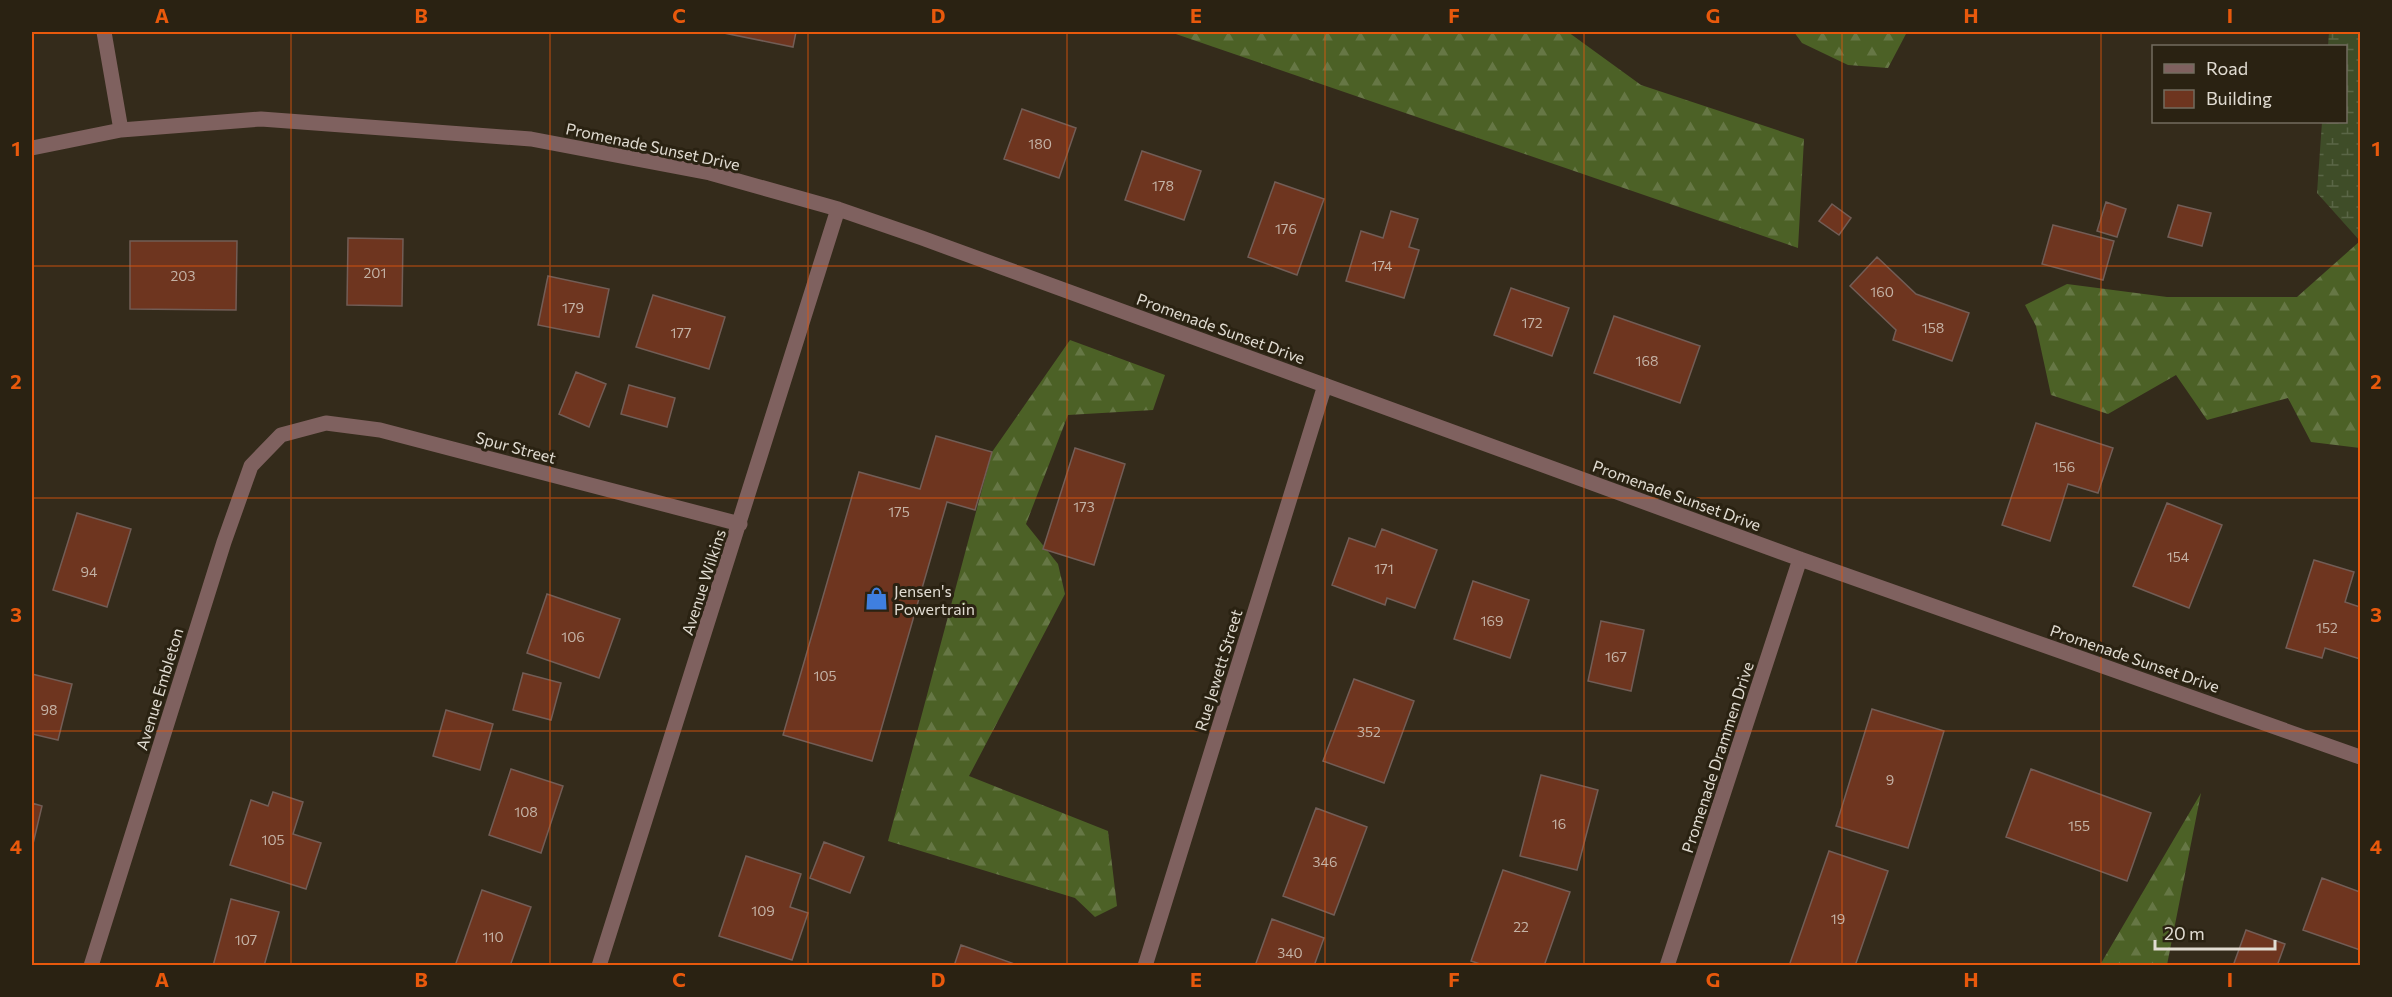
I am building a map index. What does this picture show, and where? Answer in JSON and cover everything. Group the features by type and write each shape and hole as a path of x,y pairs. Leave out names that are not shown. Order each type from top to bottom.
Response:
{"street":[{"path":"104,32 121,130"},
{"name":"Promenade Sunset Drive","path":"32,148 121,130 261,119 531,140 710,173 838,209 1800,559 2361,757"},
{"name":"Avenue Wilkins","path":"599,966 838,209"},
{"name":"Rue Jewett Street","path":"1145,966 1325,386"},
{"name":"Spur Street","path":"281,435 326,423 380,430 740,524"},
{"name":"Avenue Embleton","path":"91,966 239,499 251,466 281,435"},
{"name":"Promenade Drammen Drive","path":"1667,966 1800,559"}],"green space":[{"path":"1170,32 1568,32 1641,85 1804,139 1798,248"},
{"path":"1794,32 1907,32 1888,68 1848,65 1802,43"},
{"path":"2329,32 2360,32 2360,241 2317,193 2322,123 2347,123 2347,45 2328,45"},
{"path":"2360,241 2360,448 2311,442 2288,398 2207,420 2176,375 2108,414 2051,395 2036,326 2025,305 2067,284 2167,297 2297,297"},
{"path":"1070,340 1165,375 1153,410 1068,415 1026,524 1058,564 1065,594 969,776 1108,831 1117,906 1095,917 1075,898 888,841 992,452"},
{"path":"2201,793 2167,965 2100,965"}],"building":[{"path":"719,32 796,32 793,47"},
{"path":"1022,109 1076,128 1059,178 1004,159"},
{"path":"1142,151 1201,171 1184,220 1125,200"},
{"path":"1275,182 1324,199 1297,275 1248,257"},
{"path":"2106,202 2126,209 2117,237 2097,231"},
{"path":"1832,204 1851,218 1839,235 1819,221"},
{"path":"2178,205 2211,213 2202,246 2168,237"},
{"path":"1391,211 1418,219 1409,247 1419,250 1404,298 1346,281 1361,231 1383,238"},
{"path":"2053,225 2114,241 2103,280 2042,264"},
{"path":"348,238 403,239 402,306 347,305"},
{"path":"130,241 237,241 236,310 130,309"},
{"path":"1877,257 1916,294 1969,313 1952,361 1893,340 1896,330 1850,286"},
{"path":"548,276 609,289 599,337 538,325"},
{"path":"1511,288 1569,308 1552,356 1494,335"},
{"path":"653,295 725,317 709,369 636,347"},
{"path":"1614,316 1700,346 1680,403 1594,373"},
{"path":"576,372 606,384 589,427 559,414"},
{"path":"629,385 675,398 667,427 621,414"},
{"path":"2036,423 2113,448 2098,493 2068,484 2050,541 2002,525"},
{"path":"936,436 992,452 975,510 947,502 872,761 783,735 859,472 920,489"},
{"path":"1075,448 1125,464 1094,565 1043,549"},
{"path":"2167,503 2222,525 2189,608 2133,586"},
{"path":"77,513 131,529 107,607 53,590"},
{"path":"1382,529 1437,550 1415,608 1387,598 1385,605 1332,585 1349,538 1375,547"},
{"path":"2314,560 2354,572 2345,602 2360,607 2360,659 2325,648 2322,658 2286,648"},
{"path":"1473,581 1529,600 1510,658 1454,639"},
{"path":"547,594 620,619 599,678 527,653"},
{"path":"1601,621 1644,630 1631,691 1588,681"},
{"path":"523,673 561,683 551,720 513,710"},
{"path":"32,674 72,684 58,740 32,734"},
{"path":"1354,679 1414,701 1384,783 1323,761"},
{"path":"1872,709 1944,731 1908,848 1836,826"},
{"path":"446,710 493,724 480,770 433,756"},
{"path":"511,769 563,786 541,853 489,835"},
{"path":"2031,769 2151,813 2127,881 2006,837"},
{"path":"1541,775 1598,790 1577,870 1520,856"},
{"path":"273,792 303,802 293,834 321,843 306,889 230,865 251,800 268,806"},
{"path":"32,803 42,806 32,848"},
{"path":"1316,808 1367,827 1334,915 1283,896"},
{"path":"824,842 864,857 850,893 810,878"},
{"path":"1829,851 1888,871 1855,966 1789,966"},
{"path":"746,856 801,874 790,907 808,913 792,960 719,936"},
{"path":"1503,870 1570,892 1544,966 1486,966 1471,961"},
{"path":"2322,878 2360,892 2360,950 2303,930"},
{"path":"482,890 531,907 510,966 455,966"},
{"path":"231,899 279,912 264,966 213,966"},
{"path":"1272,919 1324,938 1314,966 1255,966"},
{"path":"2246,930 2285,944 2277,966 2233,966"},
{"path":"961,945 1020,966 954,966"}],"place":[{"name":"Jensen's Powertrain","path":"876,599"}]}
